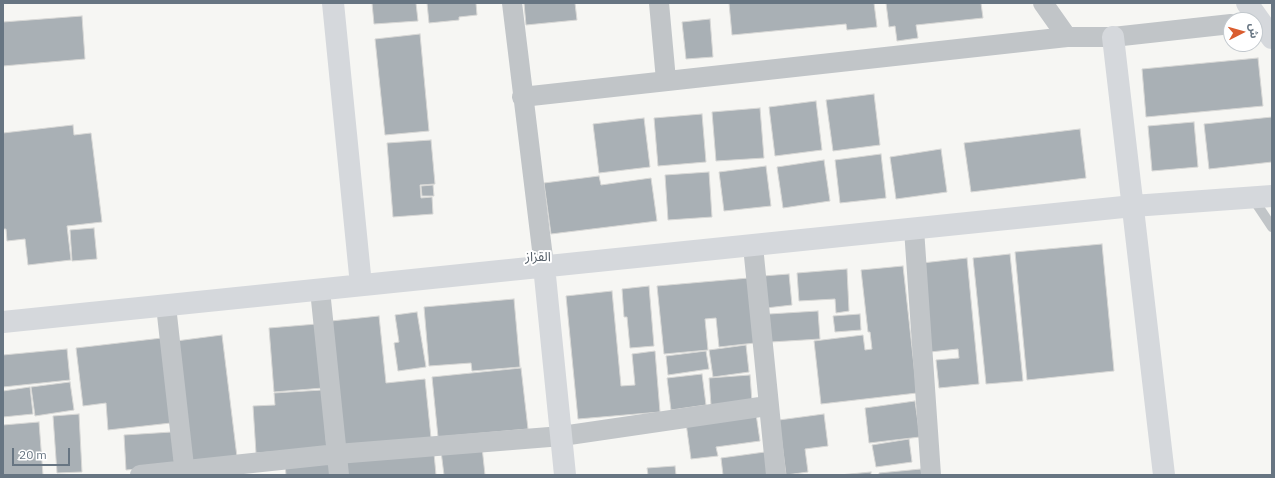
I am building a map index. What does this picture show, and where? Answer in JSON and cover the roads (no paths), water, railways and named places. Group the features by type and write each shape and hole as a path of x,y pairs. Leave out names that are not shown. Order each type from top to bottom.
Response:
{"street":[{"path":"333,3 361,285"},
{"path":"512,3 522,96 544,266 565,475"},
{"path":"659,3 666,80"},
{"path":"1043,3 1067,37"},
{"path":"1246,11 1272,38"},
{"path":"522,96 1067,37 1113,37 1223,25"},
{"path":"1113,37 1164,475"},
{"path":"3,322 1133,206 1262,197"},
{"path":"914,229 931,475"},
{"path":"753,246 776,475"},
{"path":"320,290 339,475"},
{"path":"166,306 185,472"},
{"path":"140,475 185,472 337,454 562,436 768,406"}],"lane":[{"path":"1262,197 1272,227"}],"district":[{"name":"القزاز","path":"538,257"}]}
